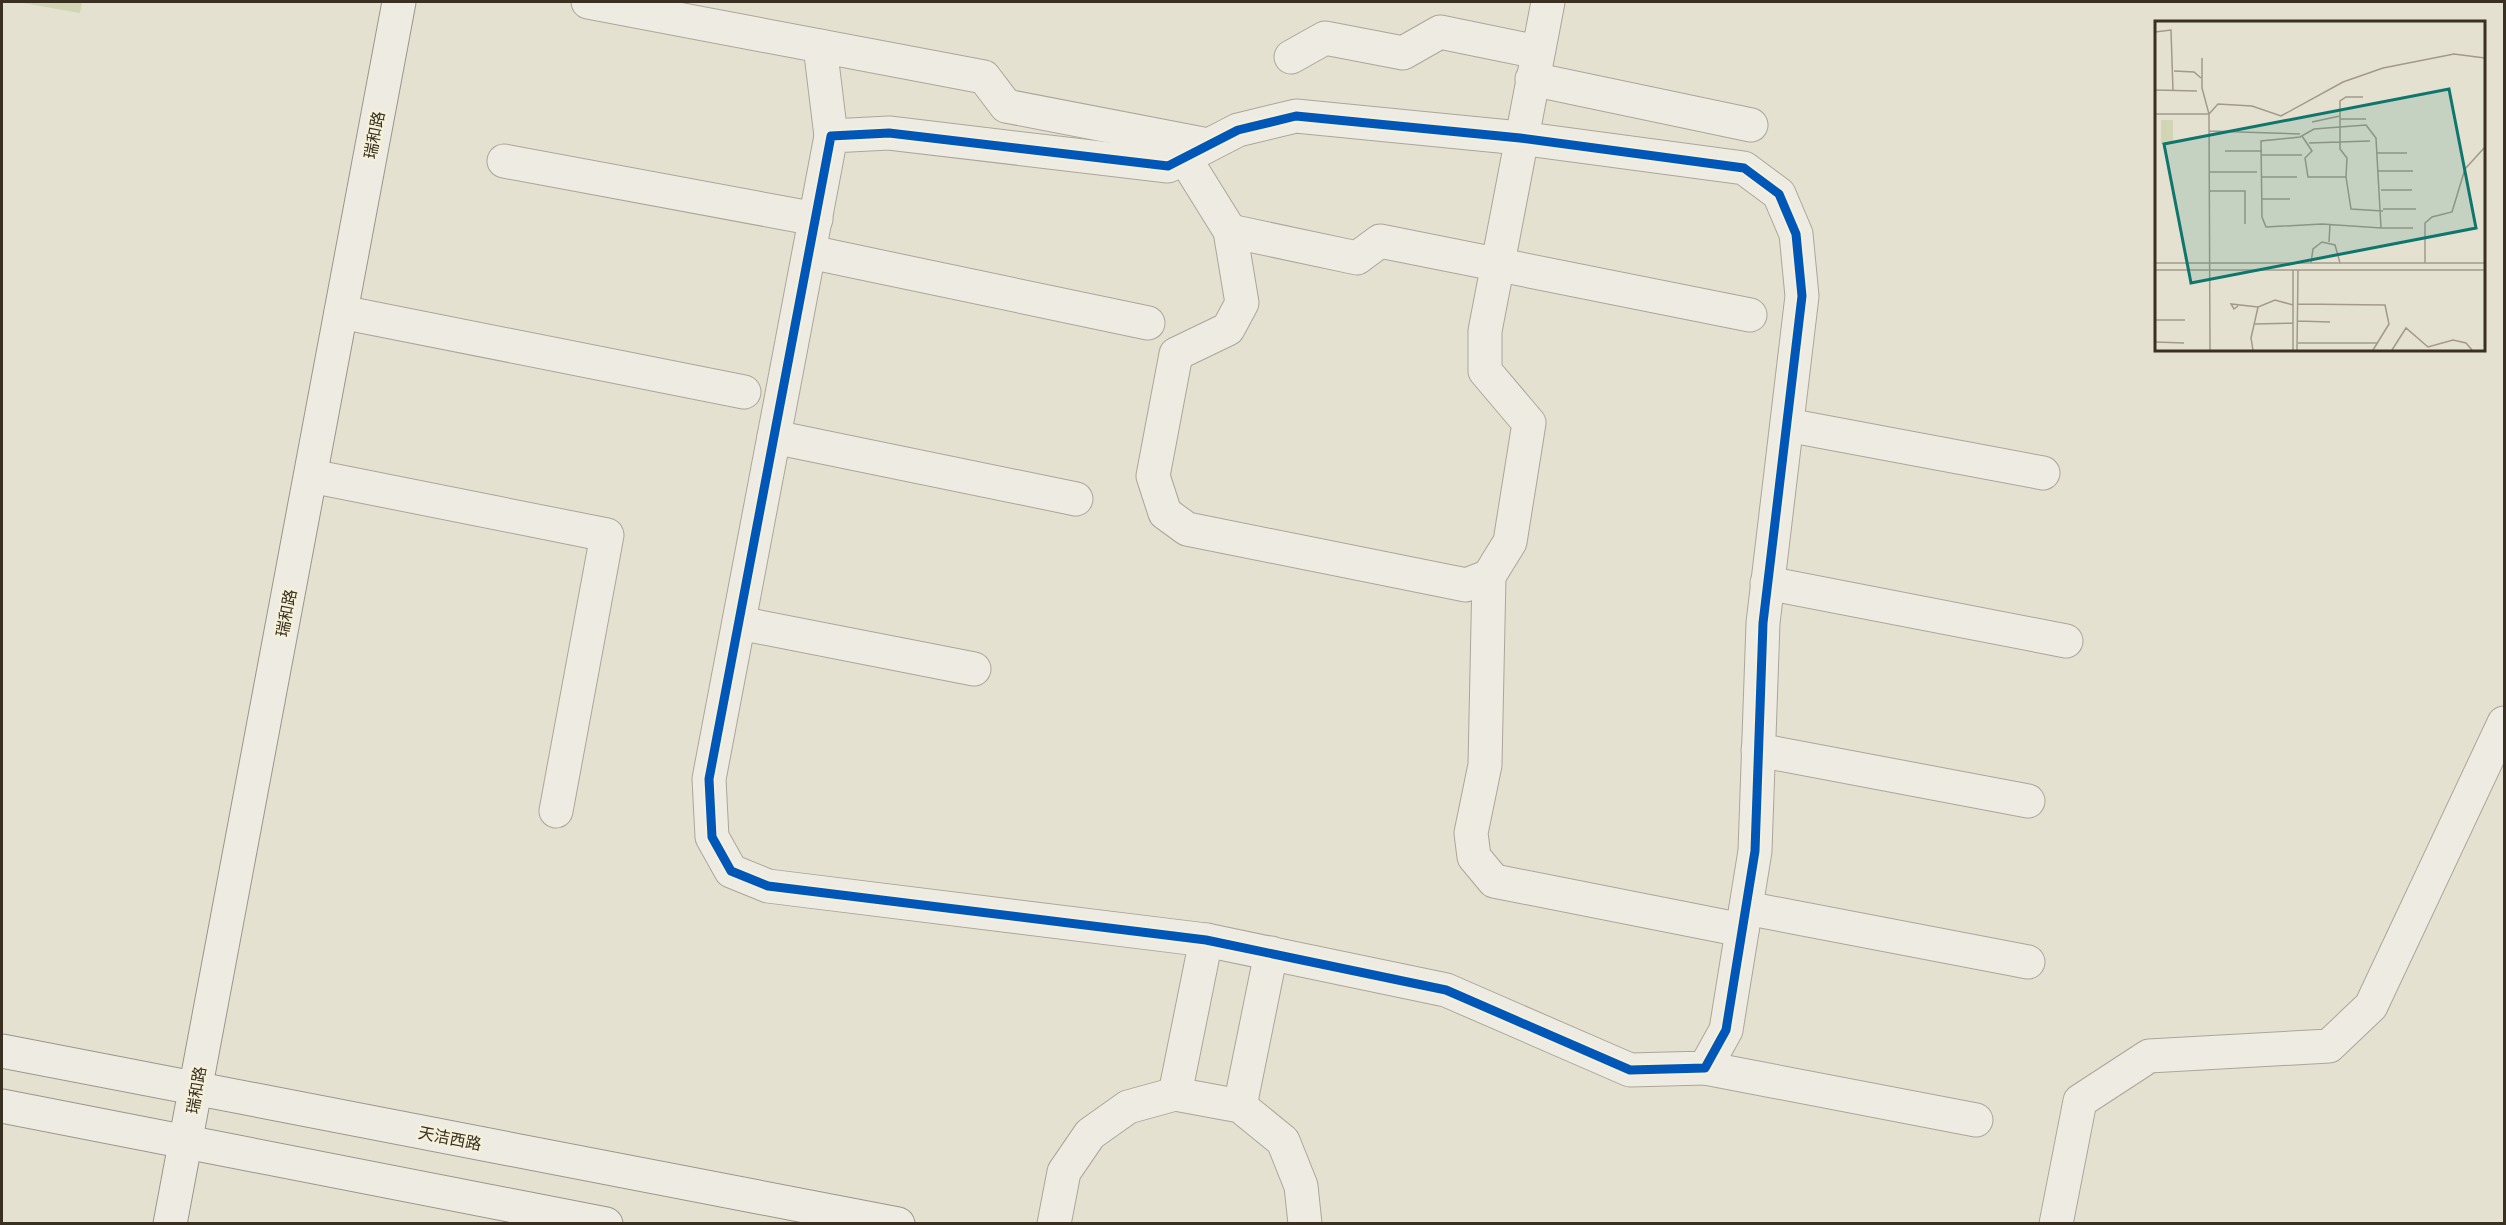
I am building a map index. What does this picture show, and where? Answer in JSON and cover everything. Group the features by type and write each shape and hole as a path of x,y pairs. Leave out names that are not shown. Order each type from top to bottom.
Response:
{"street":[{"name":"瑞和路","path":"170,1224 399,2"},
{"path":"588,2 984,77 1006,106 1196,151"},
{"path":"1548,2 1520,138 1485,331 1485,371 1529,423 1510,542 1489,576 1485,765 1471,833 1474,857 1494,881 2028,962"},
{"path":"1291,57 1325,38 1403,52 1440,32 1535,66 1751,125"},
{"path":"820,46 831,136 709,779 712,837 731,871 768,886 1206,940 1446,990 1629,1070 1705,1068 1976,1120"},
{"path":"831,136 889,133 1168,166 1238,130 1296,116 1520,138 1744,168 1779,194 1796,234 1802,296 1763,622 1755,850 1726,1030 1705,1068"},
{"path":"1196,151 1230,231 1242,303 1228,329 1176,354 1153,476 1165,513 1187,529 1466,585 1489,576"},
{"path":"504,161 816,219"},
{"path":"1230,231 1357,258 1380,241 1750,315"},
{"path":"810,252 1148,323"},
{"path":"341,312 744,392"},
{"path":"1787,425 2043,473"},
{"path":"774,437 1076,499"},
{"path":"311,476 607,535 556,811"},
{"path":"1767,583 2066,641"},
{"path":"739,623 974,669"},
{"path":"2056,1224 2080,1101 2148,1056 2329,1046 2371,1006 2505,723"},
{"path":"1758,750 2028,801"},
{"path":"1175,1094 1206,940"},
{"path":"1240,1106 1271,953"},
{"name":"天洁西路","path":"2,1051 898,1224"},
{"path":"1054,1224 1064,1172 1090,1134 1128,1107 1175,1094 1240,1106 1283,1141 1301,1186 1305,1224"},
{"path":"2,1106 606,1224"}],"green space":[{"path":"17,2 82,2 80,13"}],"cycle path":[{"path":"1296,116 1520,138 1744,168 1779,194 1796,234 1802,296 1763,623 1755,851 1726,1030 1705,1068 1630,1070 1446,990 1206,940 768,886 731,871 712,837 709,779 831,136 889,133 1168,166 1238,130 1296,116"}]}
